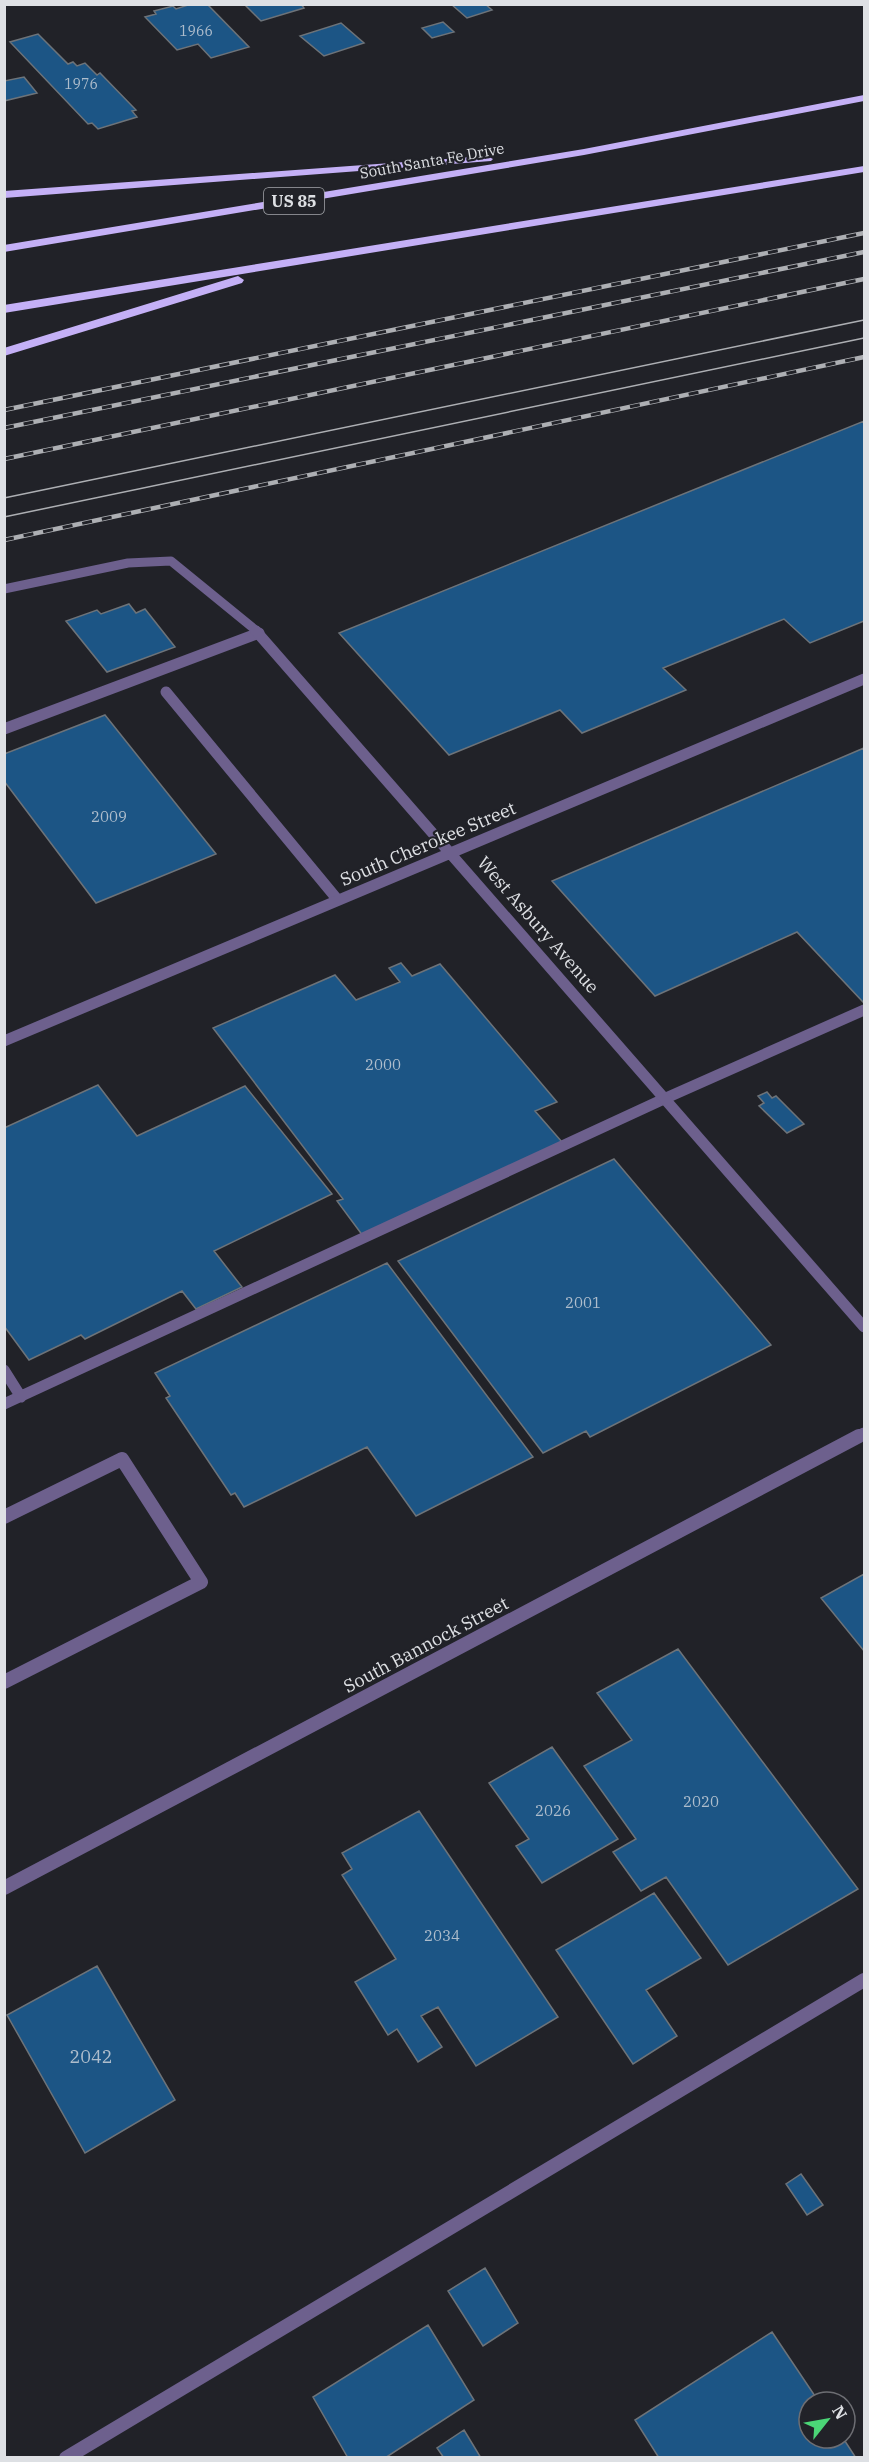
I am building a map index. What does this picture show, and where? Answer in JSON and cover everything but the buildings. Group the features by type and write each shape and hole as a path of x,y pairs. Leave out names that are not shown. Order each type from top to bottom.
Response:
{"highway":[{"name":"South Santa Fe Drive","path":"4,249 584,152 864,98"},
{"path":"4,195 584,152"},
{"path":"4,309 296,263 864,168"},
{"path":"4,352 296,263"}],"street":[{"name":"West Asbury Avenue","path":"4,589 128,563 171,561 259,633 864,1327"},
{"path":"4,729 259,633"},
{"name":"South Cherokee Street","path":"4,1041 864,679"},
{"path":"166,692 338,900"},
{"path":"4,1404 666,1098 864,1010"},
{"path":"4,1370 21,1397"},
{"name":"South Bannock Street","path":"4,1888 864,1433"},
{"path":"4,1517 122,1459 201,1582 4,1682"},
{"path":"66,2457 864,1980"}],"tram line":[{"path":"4,498 864,320"},
{"path":"4,517 864,338"}],"railway":[{"path":"4,410 864,233"},
{"path":"4,428 864,252"},
{"path":"4,459 864,279"},
{"path":"4,540 864,357"}]}
